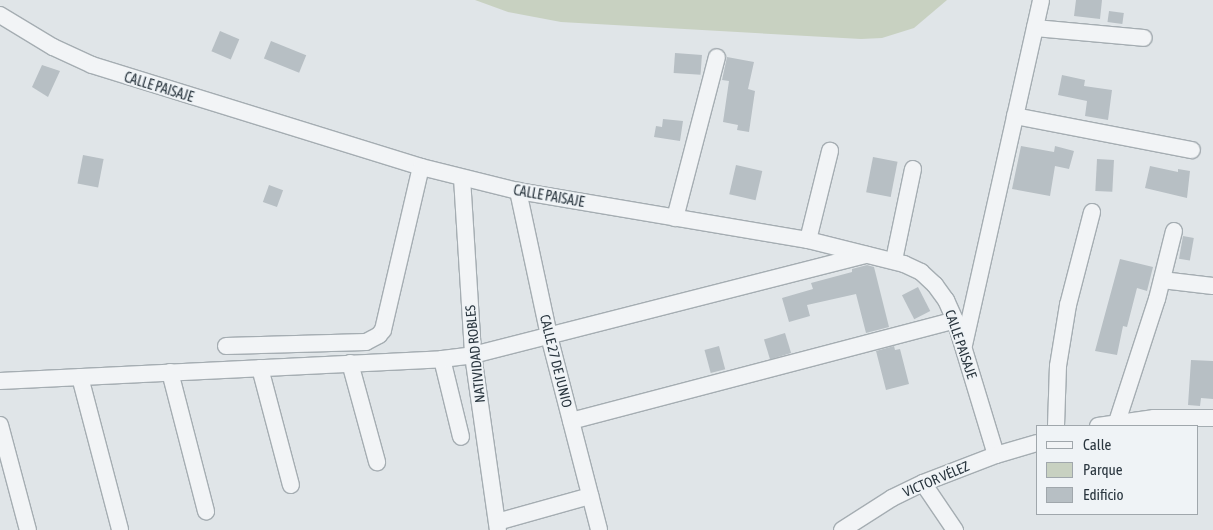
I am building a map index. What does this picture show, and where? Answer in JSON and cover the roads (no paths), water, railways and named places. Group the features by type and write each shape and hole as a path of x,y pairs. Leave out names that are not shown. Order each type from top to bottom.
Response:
{"street":[{"path":"963,347 1041,0"},
{"name":"CALLE PAISAJE","path":"0,15 52,47 100,68 421,167 518,191 808,240 894,260 921,272 935,285 955,320 996,455"},
{"path":"1035,28 1144,38"},
{"path":"675,218 717,57"},
{"path":"1015,116 1192,150"},
{"path":"808,240 830,151"},
{"path":"226,346 366,342 379,335 383,330 421,167"},
{"path":"894,260 913,169"},
{"name":"NATIVIDAD ROBLES","path":"462,178 473,355 498,526"},
{"name":"CALLE 27 DE JUNIO","path":"518,191 549,336 599,530"},
{"path":"1056,425 1058,366 1068,305 1092,212"},
{"path":"1117,422 1162,280 1174,231"},
{"path":"0,381 442,359 473,355 871,254"},
{"path":"1162,280 1213,286"},
{"path":"571,421 955,320"},
{"path":"442,359 461,437"},
{"path":"350,363 377,462"},
{"path":"260,368 291,485"},
{"path":"170,372 206,510"},
{"path":"80,376 120,530"},
{"path":"1103,425 1154,418 1213,418"},
{"path":"0,425 28,530"},
{"name":"VICTOR VÉLEZ","path":"842,530 892,498 923,483 996,455 1036,442"},
{"path":"923,483 955,530"},
{"path":"498,526 590,496"}]}
